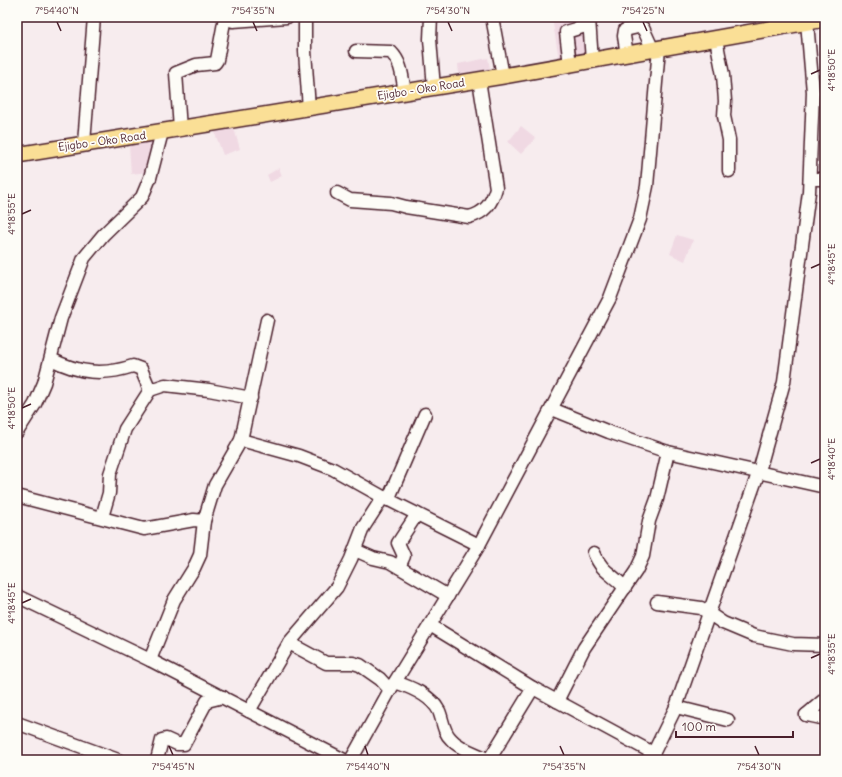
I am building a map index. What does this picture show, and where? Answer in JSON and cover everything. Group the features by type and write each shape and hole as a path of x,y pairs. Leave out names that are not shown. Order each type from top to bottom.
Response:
{"main road":[{"name":"Ejigbo - Oko Road","path":"17,155 84,143 309,109 434,88 716,39 801,21 825,19"}],"street":[{"path":"84,143 94,17"},
{"path":"180,129 176,73 196,65 215,63 217,60 225,18 233,21 287,17"},
{"path":"305,17 304,51 309,109"},
{"path":"431,17 430,39 434,88"},
{"path":"492,17 503,76"},
{"path":"570,65 566,32 589,21 592,61"},
{"path":"430,625 533,688 651,757 676,707 759,471 784,382 803,248 810,179 813,92 801,21"},
{"path":"350,760 393,686 479,545 610,298 640,220 647,186 656,49 644,28 638,27 625,30 624,36 627,55"},
{"path":"716,39 723,75 725,101 724,116 729,140 729,171"},
{"path":"356,51 391,52 399,62 405,92"},
{"path":"337,193 350,200 391,202 406,207 469,217 479,214 487,207 496,188 479,80"},
{"path":"17,432 35,404 51,360 61,318 76,275 84,258 91,247 133,207 147,189 162,132"},
{"path":"810,179 825,179"},
{"path":"150,660 174,600 194,568 200,555 204,521 215,485 241,440 267,320"},
{"path":"51,360 77,370 95,372 116,372 133,366 141,369 150,390"},
{"path":"102,517 109,493 110,474 125,429 150,390 165,385 209,390 251,398"},
{"path":"552,409 609,432 668,452 759,471 825,487"},
{"path":"248,711 289,643 331,596 355,550 363,528 385,498 425,414"},
{"path":"241,440 315,461 351,478 385,498 479,545"},
{"path":"557,701 584,648 625,588 643,556 649,521 657,499 668,452"},
{"path":"17,496 144,529 194,520 204,521"},
{"path":"399,567 404,556 398,543 417,514"},
{"path":"355,550 399,567 448,596"},
{"path":"594,554 603,570 616,579 625,588"},
{"path":"17,596 150,660 344,760"},
{"path":"657,602 701,608 723,624 754,636 780,642 825,645"},
{"path":"289,643 326,663 346,662 360,665 393,686 414,688 431,701 438,709 447,735 454,743 489,760 533,688"},
{"path":"157,760 162,740 166,739 176,744 184,744 207,701 223,697"},
{"path":"825,699 806,715 825,719"},
{"path":"676,707 728,720"},
{"path":"17,723 100,757 118,760"}],"shaded area":[{"path":"583,17 585,53 559,58 552,18"},
{"path":"488,58 490,69 459,74 458,64"},
{"path":"233,125 240,149 223,155 213,128"},
{"path":"521,126 536,138 521,154 508,142"},
{"path":"153,140 148,172 131,174 129,145"},
{"path":"279,168 282,176 270,182 267,175"},
{"path":"677,235 693,240 685,261 670,254"}]}
